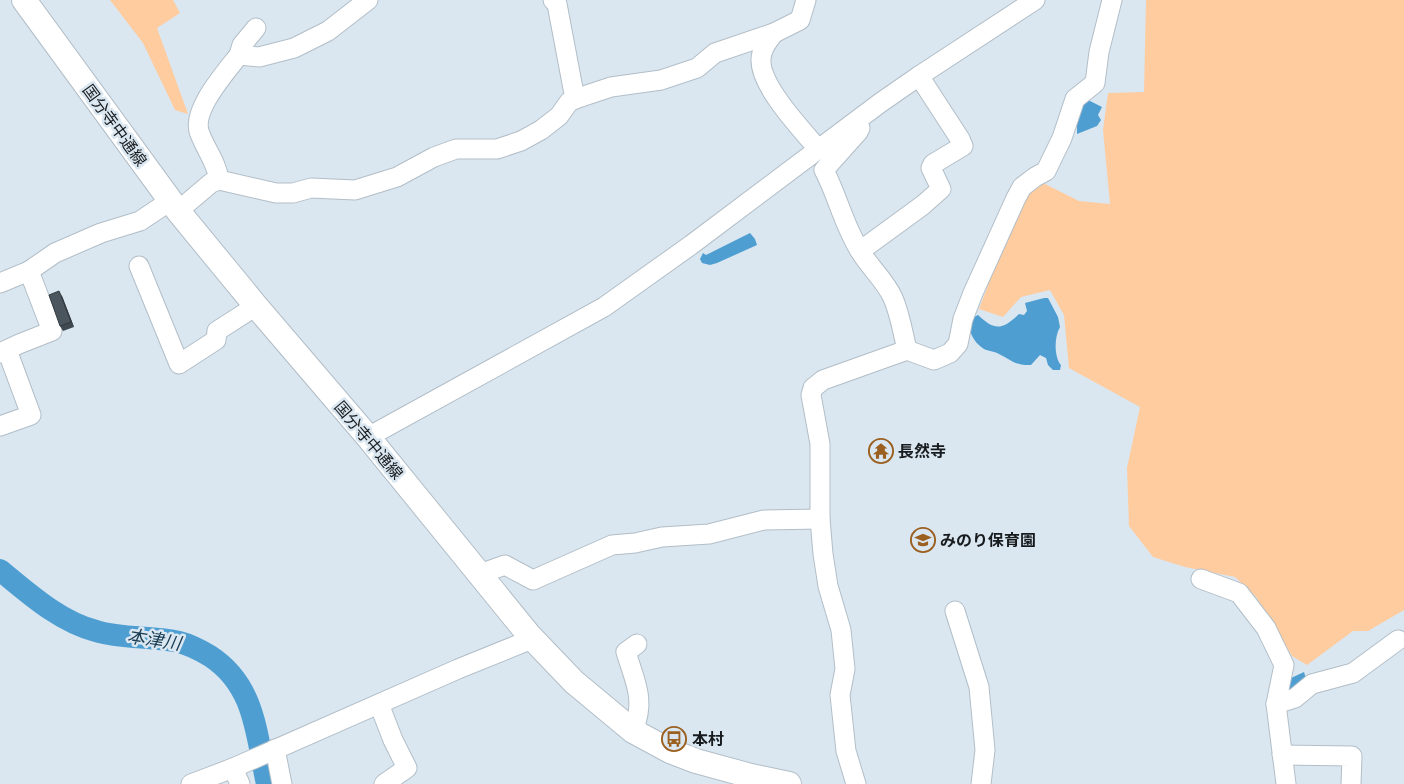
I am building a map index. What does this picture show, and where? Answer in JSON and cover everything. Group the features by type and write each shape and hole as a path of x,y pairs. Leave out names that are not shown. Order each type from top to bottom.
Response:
{"main road":[{"name":"国分寺中通線","path":"24,0 174,206 256,306 368,436 532,639 574,682 633,731 696,761 789,784"}],"street":[{"path":"239,55 259,57 294,48 328,31 368,0"},
{"path":"553,0 557,4 575,99"},
{"path":"368,436 604,307 919,76 1035,0"},
{"path":"856,784 846,751 840,695 846,669 841,630 828,586 823,554 820,519 820,444 811,394 813,388 823,380 907,350 934,360 950,353 958,344 963,319 973,293 1016,198 1022,187 1046,171 1062,138 1075,99 1094,83 1099,52 1112,0"},
{"path":"0,283 29,271 55,253 101,233 140,221 174,206 188,204 197,193 219,180 276,193 293,193 311,188 355,190 397,177 434,157 456,149 497,149 521,141 559,116 569,102 575,99 611,87 661,80 697,68 715,53 774,32 800,20 809,2"},
{"path":"219,180 218,169 200,136 197,126 200,114 215,87 239,55 242,45 256,28"},
{"path":"774,32 763,48 761,60 767,80 776,97 819,150"},
{"path":"860,251 924,205 941,189 931,168 933,164 962,146 960,139 919,76"},
{"path":"864,116 858,132 824,170 860,251 885,284 893,299 907,350"},
{"path":"139,266 179,364 216,340 217,331 256,306"},
{"path":"0,426 31,415 3,352 52,332 29,271"},
{"path":"480,574 505,565 533,580 612,546 662,537 709,534 764,520 820,519"},
{"path":"1201,578 1239,592 1266,628 1284,665 1276,704 1286,784"},
{"path":"955,612 980,687 985,750 981,784"},
{"path":"191,784 240,771 272,750 532,639"},
{"path":"1276,704 1295,698 1312,684 1353,673 1398,640"},
{"path":"633,731 639,717 640,698 626,652 637,644"},
{"path":"379,704 393,740 407,768 384,784"},
{"path":"272,750 282,784"},
{"path":"1282,755 1352,756 1351,784"}],"shaded area":[{"path":"110,0 173,0 180,13 157,28 188,114 175,110 143,43"},
{"path":"1146,0 1404,0 1404,610 1368,631 1353,631 1307,665 1292,656 1256,597 1235,577 1185,567 1153,557 1129,526 1127,468 1140,407 1069,368 1064,315 1050,290 1021,297 1003,317 979,309 1020,201 1041,182 1079,201 1110,204 1103,130 1108,93 1144,92"}],"water":[{"path":"1086,99 1102,107 1098,115 1101,120 1097,126 1077,134 1077,122 1082,100"},
{"path":"750,233 757,245 717,263 710,265 702,263 700,259 703,253 706,255"},
{"path":"1048,298 1058,317 1060,327 1056,347 1057,357 1061,365 1060,370 1053,370 1048,365 1046,358 1040,355 1031,365 1017,364 997,353 984,349 976,342 970,332 971,322 978,315 989,324 1003,326 1019,314 1024,315 1027,311 1025,303"},
{"path":"1304,672 1307,682 1284,694 1289,679"}],"building":[{"path":"59,291 71,322 60,326 49,295"}],"waterway":[{"name":"本津川","path":"0,570 45,606 83,627 106,634 183,643 210,656 225,668 237,682 252,713 267,784"}],"place":[{"name":"長然寺","path":"881,451"},
{"name":"みのり保育園","path":"923,540"},
{"name":"本村","path":"674,739"}]}
